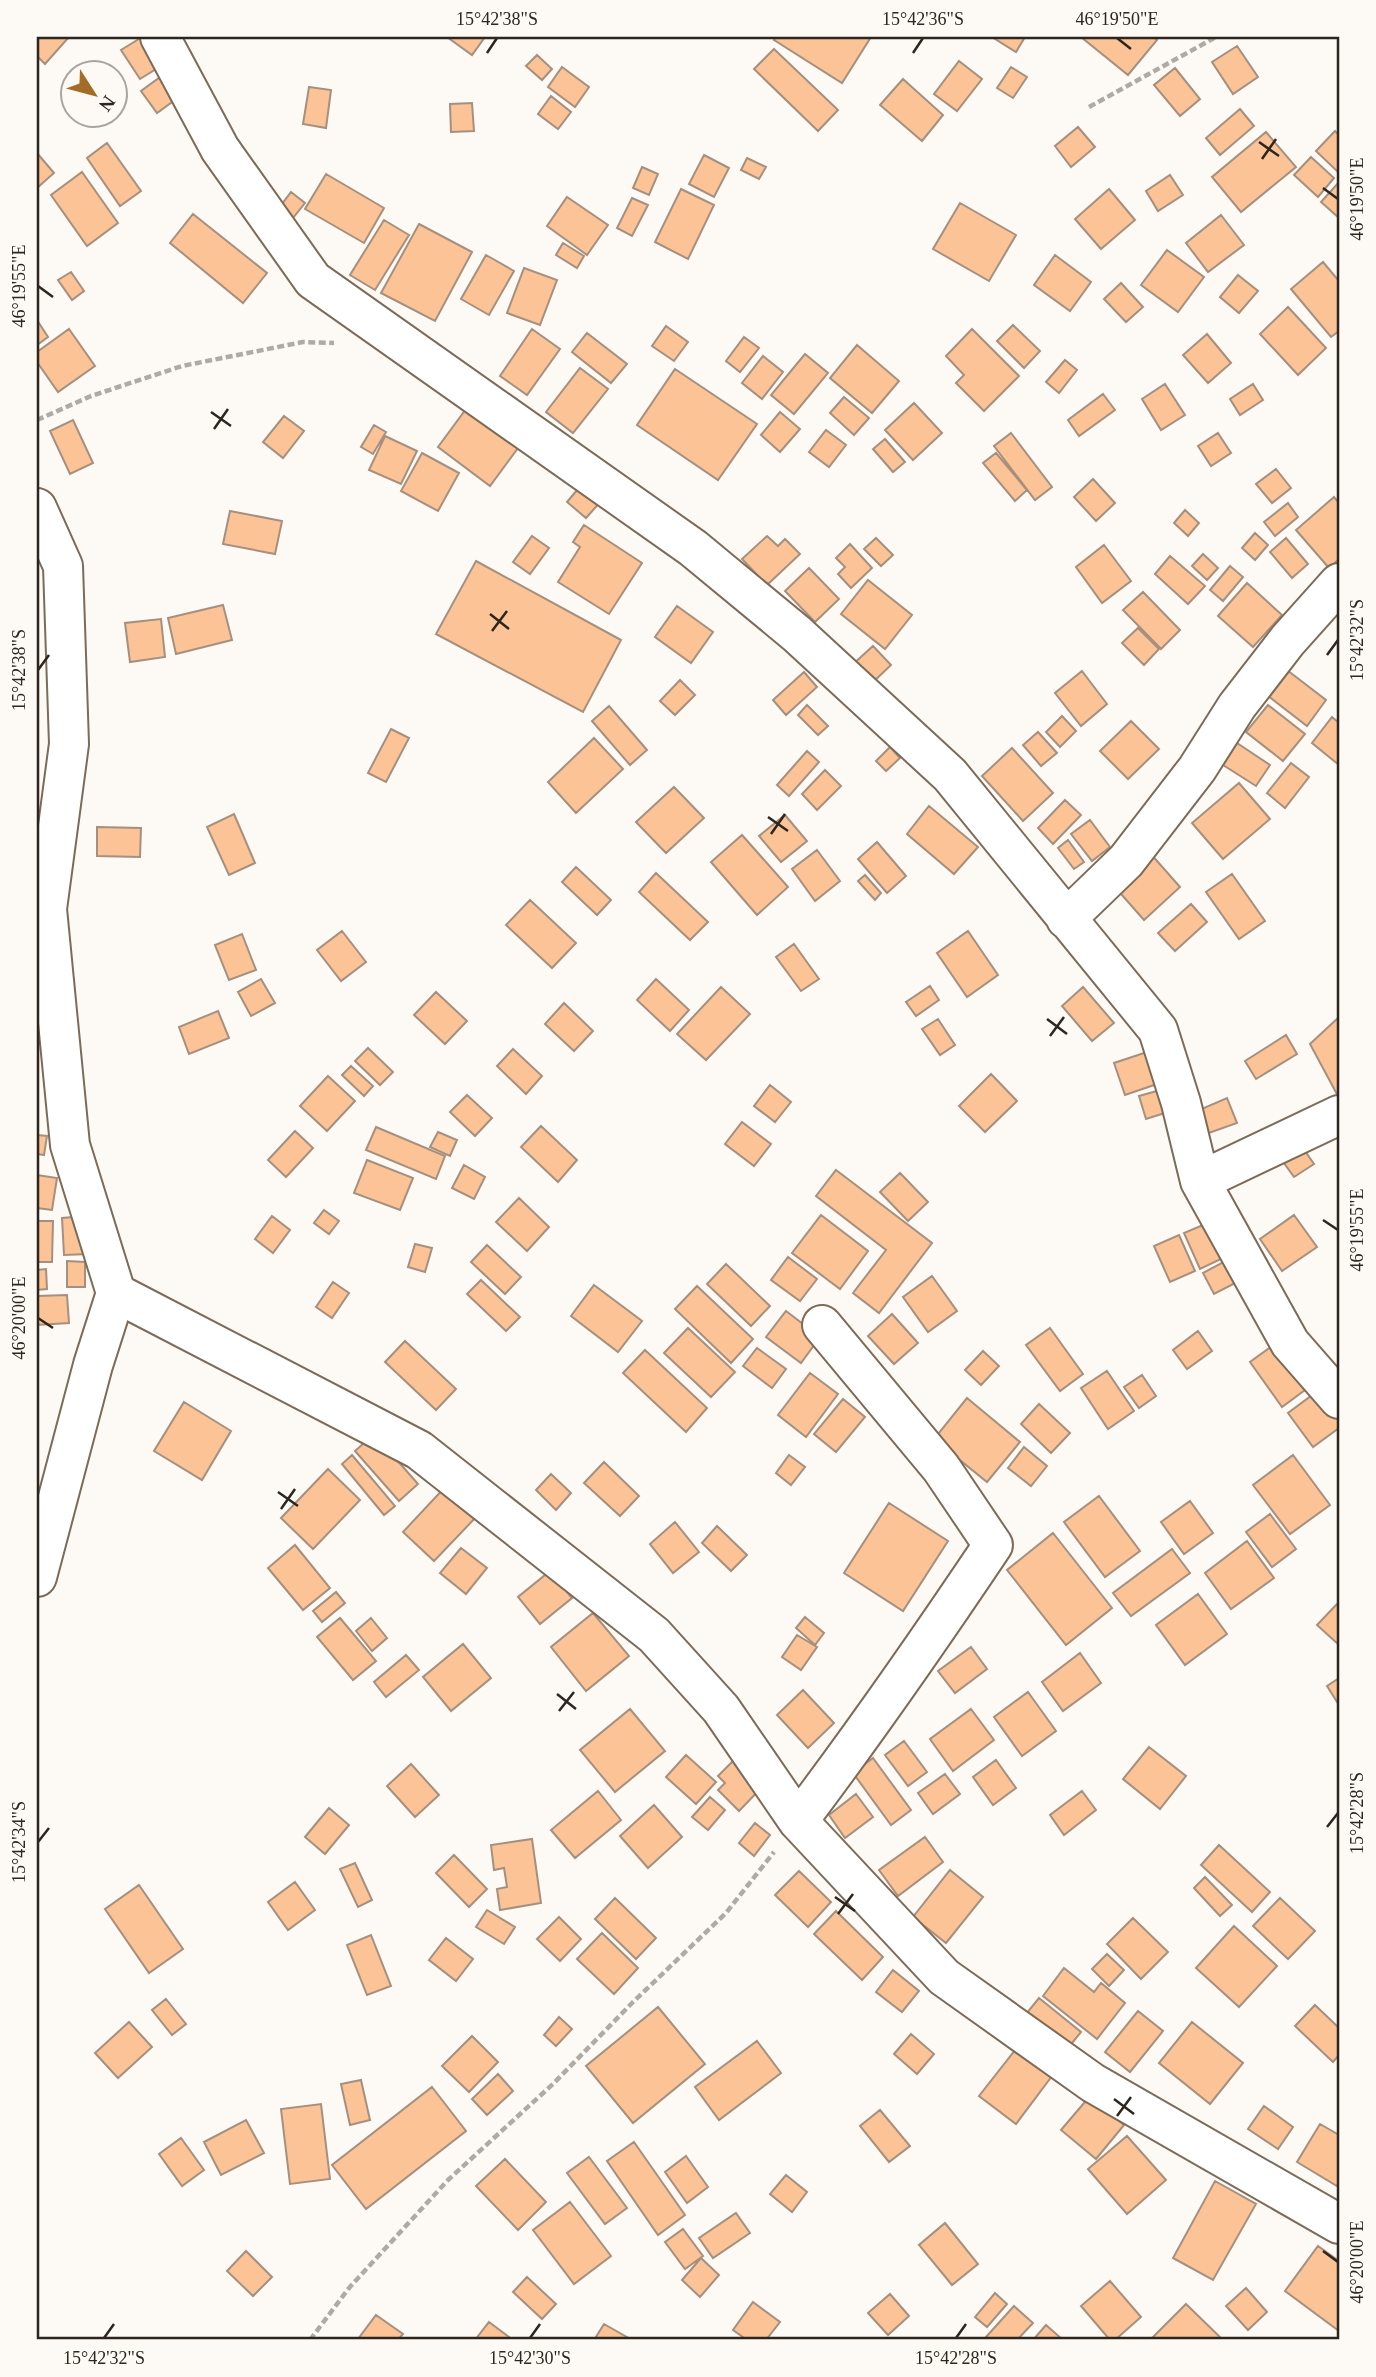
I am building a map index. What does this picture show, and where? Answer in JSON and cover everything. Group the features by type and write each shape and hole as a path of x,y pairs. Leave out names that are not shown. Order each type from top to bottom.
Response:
{"street":[{"path":"160,37 220,149 313,280 693,548 797,634 950,775 1158,1030 1181,1103 1200,1181 1290,1343 1339,1399"},
{"path":"37,508 62,566 69,744 47,909 70,1146 116,1293 93,1365 37,1577"},
{"path":"1066,919 1126,861 1198,769 1237,706 1289,640 1339,583"},
{"path":"1200,1181 1339,1115"},
{"path":"116,1293 419,1450 654,1635 721,1709 798,1821 944,1977 1093,2083 1339,2224"},
{"path":"798,1821 861,1738 993,1545 941,1468 822,1325"}],"path":[{"path":"1089,107 1216,37"},
{"path":"37,420 91,396 182,366 303,342 342,344"},
{"path":"310,2340 349,2288 448,2180 553,2084 726,1913 798,1821"}],"building":[{"path":"37,37 69,37 45,64 37,56"},
{"path":"142,37 161,66 140,79 121,50"},
{"path":"447,37 485,37 472,55"},
{"path":"776,37 871,37 842,83 774,40"},
{"path":"992,37 1025,37 1016,52"},
{"path":"1081,37 1153,37 1157,40 1128,75"},
{"path":"1237,46 1258,77 1233,94 1212,62"},
{"path":"774,49 838,110 818,131 754,69"},
{"path":"537,55 552,69 542,80 526,66"},
{"path":"959,61 982,79 957,111 934,94"},
{"path":"562,67 589,87 575,107 548,87"},
{"path":"1011,67 1027,77 1013,98 997,88"},
{"path":"1175,68 1200,99 1180,116 1154,85"},
{"path":"163,75 179,97 157,113 141,91"},
{"path":"903,79 943,115 922,141 880,105"},
{"path":"309,87 331,90 326,128 303,124"},
{"path":"551,96 571,112 558,129 538,114"},
{"path":"472,103 474,131 451,132 450,104"},
{"path":"1240,109 1254,126 1220,155 1206,138"},
{"path":"1078,127 1095,147 1071,167 1055,146"},
{"path":"1335,131 1339,135 1339,173 1316,151"},
{"path":"1266,132 1296,167 1241,212 1212,177"},
{"path":"107,143 141,191 120,206 87,158"},
{"path":"37,153 54,173 37,188"},
{"path":"704,155 729,168 714,197 689,184"},
{"path":"1311,157 1334,178 1318,197 1294,175"},
{"path":"747,158 766,167 759,179 741,170"},
{"path":"642,167 658,174 649,195 633,188"},
{"path":"82,172 118,223 87,246 51,195"},
{"path":"326,174 384,208 364,243 305,209"},
{"path":"1170,175 1183,195 1158,211 1146,191"},
{"path":"1339,182 1339,218 1321,202"},
{"path":"681,189 714,205 688,259 655,242"},
{"path":"1109,189 1135,220 1101,249 1075,219"},
{"path":"291,192 305,203 289,223 276,212"},
{"path":"567,197 608,225 587,255 547,226"},
{"path":"632,198 648,205 632,236 617,228"},
{"path":"960,203 1016,235 989,281 933,249"},
{"path":"193,214 267,273 243,303 170,243"},
{"path":"1221,215 1244,245 1208,272 1186,243"},
{"path":"384,220 409,235 375,290 350,275"},
{"path":"419,224 472,252 435,321 381,293"},
{"path":"563,243 584,256 577,268 556,255"},
{"path":"1167,250 1204,277 1178,312 1141,285"},
{"path":"486,255 514,271 489,315 461,299"},
{"path":"1055,255 1091,282 1070,311 1034,285"},
{"path":"1323,262 1339,281 1339,331 1331,337 1291,289"},
{"path":"524,268 557,280 540,325 507,313"},
{"path":"71,272 84,291 72,300 58,280"},
{"path":"1238,275 1258,291 1239,313 1220,297"},
{"path":"1121,283 1143,307 1126,322 1104,299"},
{"path":"1288,307 1326,348 1298,375 1260,334"},
{"path":"37,320 48,337 37,345"},
{"path":"1013,325 1040,351 1024,368 997,341"},
{"path":"666,326 688,342 674,361 652,346"},
{"path":"69,329 95,366 58,392 37,362 37,352"},
{"path":"532,329 560,349 527,395 500,376"},
{"path":"972,329 1019,376 984,411 956,383 964,375 946,356"},
{"path":"587,333 627,364 611,383 572,352"},
{"path":"1207,334 1231,363 1208,383 1183,355"},
{"path":"744,337 759,348 740,372 726,361"},
{"path":"857,345 899,381 872,413 830,378"},
{"path":"805,354 828,373 794,414 771,395"},
{"path":"763,356 783,372 762,399 742,383"},
{"path":"1065,360 1077,370 1059,393 1046,382"},
{"path":"580,368 608,389 573,433 546,412"},
{"path":"675,369 757,424 718,480 637,425"},
{"path":"1165,384 1185,415 1161,430 1142,399"},
{"path":"1253,384 1263,400 1240,415 1230,399"},
{"path":"1103,394 1115,410 1079,436 1068,420"},
{"path":"844,397 869,418 854,435 830,413"},
{"path":"914,403 942,433 913,460 885,430"},
{"path":"469,405 521,444 490,486 438,447"},
{"path":"780,412 800,429 780,452 761,435"},
{"path":"284,416 304,431 283,458 263,442"},
{"path":"73,420 93,463 70,474 50,431"},
{"path":"374,425 386,432 373,454 361,447"},
{"path":"826,430 846,445 829,467 809,452"},
{"path":"1011,433 1052,487 1035,500 994,446"},
{"path":"1218,433 1231,453 1211,466 1198,446"},
{"path":"385,436 417,451 401,484 369,470"},
{"path":"885,439 905,462 893,472 873,449"},
{"path":"422,453 459,473 438,511 401,491"},
{"path":"996,453 1027,490 1015,501 983,463"},
{"path":"1276,469 1291,488 1272,503 1256,484"},
{"path":"1093,479 1115,503 1096,521 1074,497"},
{"path":"583,483 602,500 586,518 567,502"},
{"path":"1334,497 1339,503 1339,559 1329,568 1296,530"},
{"path":"1288,503 1298,517 1275,536 1264,522"},
{"path":"1185,510 1199,523 1188,536 1174,523"},
{"path":"230,511 282,521 275,554 223,544"},
{"path":"584,525 642,563 609,614 558,582 580,547 573,542"},
{"path":"1255,533 1268,545 1255,560 1242,548"},
{"path":"532,536 549,548 530,574 513,562"},
{"path":"767,536 778,546 785,539 800,554 767,585 742,559"},
{"path":"876,538 893,555 881,566 864,549"},
{"path":"1286,538 1308,564 1292,578 1270,552"},
{"path":"850,544 872,568 851,588 838,574 845,567 836,558"},
{"path":"1104,545 1131,581 1102,603 1076,567"},
{"path":"1203,554 1218,568 1207,580 1192,566"},
{"path":"1170,556 1205,586 1188,604 1155,574"},
{"path":"476,561 621,640 583,712 436,634"},
{"path":"1230,566 1243,577 1223,601 1210,590"},
{"path":"809,568 839,599 815,622 785,591"},
{"path":"868,580 912,615 885,649 841,614"},
{"path":"1247,583 1282,615 1253,647 1218,616"},
{"path":"1143,592 1180,630 1161,649 1123,610"},
{"path":"223,605 232,640 176,654 168,618"},
{"path":"677,606 713,632 691,663 655,637"},
{"path":"161,619 165,657 130,662 125,623"},
{"path":"1138,628 1159,649 1144,665 1122,643"},
{"path":"873,646 891,665 870,685 851,666"},
{"path":"1283,667 1326,700 1307,726 1263,692"},
{"path":"1082,671 1107,704 1081,726 1055,693"},
{"path":"804,672 817,687 786,715 773,700"},
{"path":"680,680 695,695 675,715 660,701"},
{"path":"807,705 828,726 818,735 798,715"},
{"path":"1268,705 1305,734 1283,761 1246,732"},
{"path":"609,706 647,750 630,765 592,721"},
{"path":"1062,716 1076,731 1060,747 1046,732"},
{"path":"1332,717 1339,723 1339,765 1312,743"},
{"path":"1131,721 1159,749 1128,779 1100,751"},
{"path":"391,729 409,738 386,782 368,773"},
{"path":"1038,732 1057,753 1041,766 1023,745"},
{"path":"594,738 623,769 576,813 548,782"},
{"path":"1237,743 1270,765 1256,786 1223,765"},
{"path":"890,747 900,758 886,771 876,761"},
{"path":"1012,748 1053,793 1023,821 982,776"},
{"path":"807,751 819,762 789,796 777,785"},
{"path":"1291,763 1309,777 1285,808 1267,793"},
{"path":"825,770 841,786 817,810 802,794"},
{"path":"1239,783 1270,819 1223,859 1192,823"},
{"path":"674,787 704,818 666,853 636,822"},
{"path":"1065,800 1081,815 1053,844 1038,828"},
{"path":"929,806 978,847 954,874 907,834"},
{"path":"234,814 255,863 229,875 207,827"},
{"path":"785,815 807,841 781,862 759,836"},
{"path":"1090,820 1110,847 1092,861 1071,834"},
{"path":"97,827 141,828 140,857 97,856"},
{"path":"742,835 788,887 757,915 711,862"},
{"path":"1068,840 1084,862 1074,869 1058,848"},
{"path":"877,842 906,876 887,893 858,859"},
{"path":"817,850 840,881 815,901 792,869"},
{"path":"1150,853 1180,887 1144,920 1114,886"},
{"path":"576,867 611,900 597,915 562,882"},
{"path":"656,873 708,922 690,940 639,892"},
{"path":"1232,874 1265,921 1239,939 1206,892"},
{"path":"865,875 881,893 875,900 858,881"},
{"path":"530,900 576,943 552,968 506,925"},
{"path":"1191,904 1207,922 1175,951 1158,933"},
{"path":"342,931 366,962 341,981 317,950"},
{"path":"968,931 998,975 967,997 937,953"},
{"path":"242,934 256,970 229,980 215,945"},
{"path":"794,944 819,979 801,991 776,957"},
{"path":"261,979 275,1003 251,1016 238,992"},
{"path":"656,979 689,1010 670,1031 637,1000"},
{"path":"930,986 939,1000 916,1016 906,1002"},
{"path":"721,987 750,1014 706,1060 677,1034"},
{"path":"1083,987 1114,1023 1092,1041 1062,1006"},
{"path":"436,992 467,1021 445,1044 414,1015"},
{"path":"564,1003 593,1031 574,1051 545,1024"},
{"path":"218,1011 229,1038 189,1054 179,1027"},
{"path":"1339,1017 1339,1098 1310,1044"},
{"path":"938,1019 955,1045 940,1055 922,1029"},
{"path":"1286,1035 1297,1054 1256,1079 1245,1061"},
{"path":"368,1048 393,1072 380,1085 355,1061"},
{"path":"513,1049 542,1076 526,1094 497,1066"},
{"path":"1150,1051 1160,1083 1125,1095 1114,1063"},
{"path":"351,1066 373,1086 364,1096 342,1075"},
{"path":"991,1074 1017,1101 985,1132 959,1106"},
{"path":"328,1076 355,1101 327,1131 300,1106"},
{"path":"770,1085 791,1102 775,1122 754,1106"},
{"path":"1164,1089 1171,1111 1146,1119 1139,1096"},
{"path":"467,1095 492,1118 475,1136 450,1112"},
{"path":"1227,1098 1237,1123 1206,1134 1197,1111"},
{"path":"742,1122 771,1144 754,1166 725,1144"},
{"path":"541,1126 577,1160 558,1182 521,1147"},
{"path":"376,1127 445,1156 436,1179 366,1150"},
{"path":"295,1131 313,1148 286,1177 268,1160"},
{"path":"438,1132 457,1140 450,1156 430,1147"},
{"path":"37,1135 47,1136 44,1155 37,1154"},
{"path":"1296,1138 1314,1164 1294,1177 1276,1152"},
{"path":"367,1160 413,1178 400,1210 354,1193"},
{"path":"464,1165 485,1177 474,1199 452,1188"},
{"path":"836,1170 932,1243 879,1313 853,1293 886,1250 816,1196"},
{"path":"900,1173 928,1202 908,1221 880,1192"},
{"path":"37,1175 57,1178 52,1210 37,1208"},
{"path":"519,1198 549,1227 527,1251 496,1222"},
{"path":"324,1210 339,1221 329,1234 314,1223"},
{"path":"821,1215 868,1251 840,1289 792,1253"},
{"path":"1294,1215 1317,1247 1282,1271 1260,1239"},
{"path":"86,1216 88,1254 64,1255 62,1218"},
{"path":"272,1216 290,1230 273,1253 255,1239"},
{"path":"37,1221 53,1221 52,1262 37,1262"},
{"path":"1210,1222 1225,1257 1200,1269 1184,1233"},
{"path":"1179,1235 1195,1271 1170,1282 1154,1246"},
{"path":"415,1244 432,1248 425,1272 408,1267"},
{"path":"487,1245 521,1277 505,1294 471,1262"},
{"path":"788,1257 817,1279 800,1301 771,1280"},
{"path":"1229,1259 1241,1280 1214,1294 1203,1273"},
{"path":"67,1261 85,1262 85,1287 67,1287"},
{"path":"726,1264 770,1306 751,1326 707,1284"},
{"path":"46,1269 47,1289 37,1290 37,1270"},
{"path":"932,1276 957,1311 928,1332 903,1297"},
{"path":"481,1280 520,1317 506,1331 467,1294"},
{"path":"333,1282 349,1293 332,1318 316,1307"},
{"path":"594,1285 642,1321 618,1352 571,1316"},
{"path":"697,1286 753,1339 731,1363 675,1309"},
{"path":"67,1295 69,1323 37,1325 37,1296"},
{"path":"786,1311 820,1337 801,1363 766,1337"},
{"path":"892,1314 918,1343 894,1364 868,1336"},
{"path":"688,1328 735,1372 711,1397 664,1353"},
{"path":"1050,1328 1083,1374 1060,1391 1026,1345"},
{"path":"1198,1331 1212,1351 1187,1369 1173,1350"},
{"path":"405,1341 456,1389 436,1410 385,1362"},
{"path":"1276,1343 1309,1387 1282,1407 1250,1362"},
{"path":"757,1348 786,1369 772,1388 743,1366"},
{"path":"645,1350 707,1408 686,1432 623,1373"},
{"path":"983,1351 999,1366 981,1385 965,1370"},
{"path":"1107,1371 1134,1411 1108,1429 1081,1388"},
{"path":"810,1373 838,1394 806,1437 778,1415"},
{"path":"1142,1375 1156,1396 1139,1408 1124,1387"},
{"path":"1319,1390 1339,1418 1339,1428 1313,1447 1288,1413"},
{"path":"967,1398 1020,1442 987,1482 934,1439"},
{"path":"843,1399 865,1417 836,1452 814,1434"},
{"path":"184,1402 231,1431 202,1480 154,1451"},
{"path":"1039,1404 1070,1433 1051,1453 1021,1424"},
{"path":"374,1434 418,1484 399,1501 355,1451"},
{"path":"1024,1447 1047,1466 1031,1486 1008,1468"},
{"path":"352,1455 395,1506 384,1515 342,1464"},
{"path":"789,1455 805,1467 791,1485 776,1473"},
{"path":"1293,1455 1330,1505 1290,1534 1253,1485"},
{"path":"604,1462 639,1496 620,1516 584,1483"},
{"path":"328,1469 360,1500 313,1549 281,1518"},
{"path":"551,1474 571,1493 556,1510 536,1490"},
{"path":"447,1485 479,1514 434,1561 403,1532"},
{"path":"1099,1496 1140,1551 1105,1577 1064,1522"},
{"path":"1190,1501 1213,1533 1184,1554 1161,1522"},
{"path":"889,1503 948,1541 903,1611 844,1573"},
{"path":"1270,1514 1296,1549 1272,1567 1246,1532"},
{"path":"675,1522 699,1552 673,1573 650,1544"},
{"path":"717,1526 747,1555 731,1571 702,1543"},
{"path":"1053,1533 1112,1608 1066,1645 1007,1570"},
{"path":"1247,1541 1274,1578 1231,1609 1205,1573"},
{"path":"295,1545 330,1588 303,1610 268,1568"},
{"path":"461,1548 487,1568 466,1594 440,1573"},
{"path":"1172,1549 1190,1573 1131,1616 1113,1593"},
{"path":"550,1571 572,1598 540,1624 518,1597"},
{"path":"336,1592 345,1603 322,1622 313,1611"},
{"path":"1198,1594 1227,1634 1185,1665 1156,1625"},
{"path":"1337,1604 1339,1606 1339,1645 1317,1625"},
{"path":"593,1613 629,1656 586,1691 551,1647"},
{"path":"805,1617 824,1633 815,1645 796,1628"},
{"path":"340,1618 376,1661 353,1680 317,1637"},
{"path":"371,1618 387,1638 372,1651 356,1631"},
{"path":"797,1635 817,1647 801,1670 782,1657"},
{"path":"463,1644 491,1678 451,1711 423,1677"},
{"path":"971,1647 987,1669 955,1693 938,1671"},
{"path":"1080,1653 1101,1683 1063,1711 1042,1682"},
{"path":"406,1655 419,1670 386,1697 374,1682"},
{"path":"1339,1678 1339,1705 1327,1686"},
{"path":"803,1690 834,1723 808,1748 777,1715"},
{"path":"1028,1692 1056,1731 1022,1756 994,1717"},
{"path":"630,1709 665,1751 615,1792 580,1750"},
{"path":"971,1709 994,1740 953,1771 930,1739"},
{"path":"904,1741 927,1772 908,1786 885,1755"},
{"path":"1149,1747 1186,1776 1160,1809 1123,1779"},
{"path":"686,1755 716,1782 696,1804 666,1777"},
{"path":"873,1758 911,1810 891,1825 853,1773"},
{"path":"735,1759 763,1786 739,1811 718,1790 725,1783 718,1776"},
{"path":"996,1760 1016,1788 993,1805 973,1777"},
{"path":"411,1764 439,1795 415,1817 387,1786"},
{"path":"945,1774 960,1794 933,1814 918,1793"},
{"path":"598,1791 621,1820 575,1858 551,1830"},
{"path":"1082,1791 1096,1810 1064,1835 1050,1815"},
{"path":"856,1794 873,1817 845,1838 829,1815"},
{"path":"710,1797 725,1810 708,1830 692,1817"},
{"path":"654,1805 682,1837 648,1868 620,1836"},
{"path":"329,1808 349,1825 325,1854 305,1837"},
{"path":"755,1823 770,1835 754,1856 739,1843"},
{"path":"925,1837 943,1862 898,1896 879,1870"},
{"path":"532,1839 541,1903 500,1910 497,1889 507,1887 504,1868 494,1870 491,1845"},
{"path":"1219,1845 1270,1892 1252,1912 1201,1865"},
{"path":"454,1855 487,1889 469,1907 436,1873"},
{"path":"355,1863 372,1900 358,1907 340,1869"},
{"path":"950,1870 983,1897 946,1943 913,1917"},
{"path":"799,1871 831,1902 808,1927 775,1895"},
{"path":"1205,1877 1232,1905 1220,1916 1194,1888"},
{"path":"295,1882 315,1910 288,1930 268,1902"},
{"path":"139,1885 183,1949 149,1973 105,1909"},
{"path":"615,1898 656,1938 636,1959 595,1919"},
{"path":"1280,1898 1315,1931 1288,1959 1253,1926"},
{"path":"487,1910 515,1927 504,1944 476,1927"},
{"path":"836,1911 883,1957 862,1980 814,1934"},
{"path":"559,1917 581,1939 560,1961 537,1939"},
{"path":"1133,1918 1168,1952 1141,1979 1107,1944"},
{"path":"1234,1926 1277,1966 1239,2007 1196,1968"},
{"path":"602,1933 638,1968 614,1994 577,1959"},
{"path":"371,1935 391,1986 367,1995 347,1945"},
{"path":"446,1938 473,1959 456,1981 429,1960"},
{"path":"1107,1954 1124,1970 1109,1986 1092,1969"},
{"path":"1064,1968 1094,1992 1101,1983 1125,2003 1097,2039 1043,1996"},
{"path":"893,1970 919,1991 902,2012 876,1992"},
{"path":"1039,1998 1081,2032 1068,2048 1026,2014"},
{"path":"166,1999 186,2024 172,2035 152,2010"},
{"path":"1315,2005 1339,2028 1339,2055 1333,2062 1295,2026"},
{"path":"658,2007 705,2064 633,2123 586,2066"},
{"path":"1138,2011 1163,2031 1130,2072 1105,2052"},
{"path":"559,2017 572,2029 556,2046 544,2035"},
{"path":"129,2022 152,2047 118,2078 95,2053"},
{"path":"1192,2022 1243,2063 1210,2104 1159,2063"},
{"path":"911,2034 934,2054 917,2074 894,2054"},
{"path":"472,2036 498,2062 469,2092 442,2066"},
{"path":"757,2041 781,2073 719,2120 695,2087"},
{"path":"1016,2049 1052,2076 1016,2124 979,2096"},
{"path":"498,2074 513,2091 487,2115 472,2099"},
{"path":"361,2080 370,2120 350,2125 341,2084"},
{"path":"432,2087 466,2131 366,2209 332,2165"},
{"path":"1090,2096 1124,2125 1096,2159 1061,2130"},
{"path":"321,2104 330,2179 290,2184 281,2109"},
{"path":"1264,2106 1293,2127 1278,2149 1248,2129"},
{"path":"880,2110 910,2146 889,2162 860,2126"},
{"path":"246,2120 264,2153 221,2175 204,2142"},
{"path":"1320,2124 1339,2135 1337,2186 1297,2162"},
{"path":"1127,2136 1166,2180 1127,2214 1088,2169"},
{"path":"181,2138 204,2170 182,2186 159,2154"},
{"path":"634,2142 685,2215 658,2235 607,2161"},
{"path":"686,2156 708,2187 687,2203 665,2172"},
{"path":"589,2157 627,2208 605,2224 567,2173"},
{"path":"505,2159 546,2202 518,2230 476,2186"},
{"path":"786,2175 807,2192 792,2212 770,2194"},
{"path":"1215,2181 1256,2204 1213,2280 1173,2258"},
{"path":"570,2202 611,2256 574,2284 533,2230"},
{"path":"736,2213 750,2233 713,2258 699,2238"},
{"path":"945,2223 978,2264 952,2285 919,2245"},
{"path":"683,2229 703,2256 685,2269 665,2242"},
{"path":"1318,2246 1339,2261 1339,2331 1285,2291"},
{"path":"246,2251 272,2277 253,2296 227,2271"},
{"path":"701,2258 719,2275 700,2297 682,2280"},
{"path":"527,2277 556,2304 542,2319 513,2292"},
{"path":"1110,2281 1141,2317 1115,2340 1110,2340 1081,2306"},
{"path":"1246,2288 1267,2312 1248,2330 1226,2306"},
{"path":"995,2293 1007,2304 987,2327 975,2317"},
{"path":"890,2294 909,2316 888,2335 868,2313"},
{"path":"753,2302 780,2322 766,2340 747,2340 733,2330"},
{"path":"1186,2304 1223,2340 1150,2340"},
{"path":"1014,2306 1033,2323 1017,2340 989,2340 986,2337"},
{"path":"376,2315 403,2334 398,2340 358,2339"},
{"path":"489,2322 513,2340 475,2340"},
{"path":"604,2324 632,2340 594,2340"},
{"path":"1046,2325 1063,2340 1033,2340"}]}
